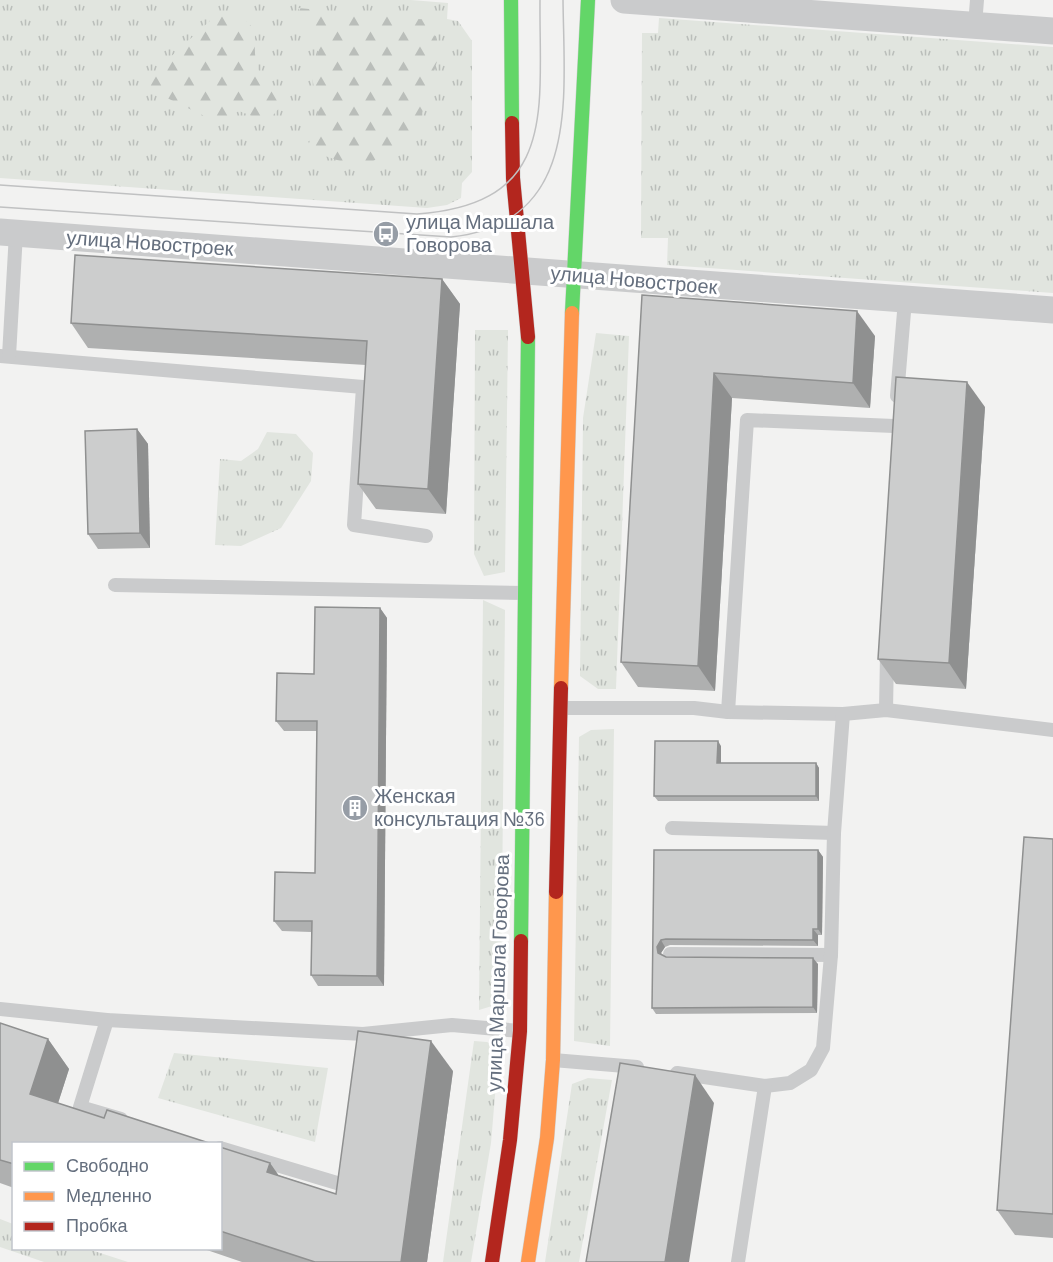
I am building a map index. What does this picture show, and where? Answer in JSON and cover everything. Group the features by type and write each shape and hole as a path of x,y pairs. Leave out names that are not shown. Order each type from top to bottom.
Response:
{"main road":[{"name":"улица Маршала Говорова","path":"492,1262 510,1140 520,1031 528,318 513,178 511,0"},
{"path":"528,1262 546,1138 553,1060 560,708 574,275 588,0"}],"street":[{"path":"624,0 976,13 1053,31"},
{"name":"улица Новостроек","path":"8,233 1053,310"}],"lane":[{"path":"8,233 5,356 363,387 354,525 426,536"},
{"path":"894,445 905,300"},
{"path":"728,712 747,420 894,426"},
{"path":"115,585 525,592"},
{"path":"886,710 888,641"},
{"path":"560,708 694,708 728,712 843,714 886,710 1053,730"},
{"path":"553,1060 655,1070 765,1086 790,1083 811,1070 823,1048 831,955 834,833 843,714"},
{"path":"672,828 834,833"},
{"path":"670,954 831,955"},
{"path":"0,1009 107,1020 363,1040 452,1025 520,1031"},
{"path":"107,1020 80,1107 136,1123"},
{"path":"738,1262 765,1086"},
{"path":"222,1149 347,1186 349,1163"}],"green space":[{"path":"0,0 411,0 448,3 447,19 458,21 472,41 472,172 462,183 461,198 447,205 427,208 0,178"},
{"path":"298,8 429,20 440,51 415,137 361,168 307,150 318,113 312,76 319,48"},
{"path":"239,13 255,30 255,54 259,71 269,84 288,98 267,122 239,111 219,123 140,85 213,18"},
{"path":"659,18 1053,47 1053,293 667,265 668,238 641,238 642,33 658,33"},
{"path":"475,330 508,330 505,572 484,576 474,554"},
{"path":"596,333 629,336 616,689 598,689 580,676 583,418"},
{"path":"267,432 296,434 313,453 311,481 281,528 241,546 215,545 220,459 241,461 258,449"},
{"path":"483,600 505,610 501,998 492,1006 479,1010"},
{"path":"614,729 610,1046 574,1041 579,737 591,730"},
{"path":"474,1041 487,1042 499,1048 491,1143 471,1262 443,1262"},
{"path":"174,1053 328,1068 315,1142 158,1098"},
{"path":"588,1078 612,1080 579,1262 545,1262 572,1084"},
{"path":"0,1219 12,1224 12,1250 91,1250 128,1262 44,1262 0,1247"}],"building":[{"path":"75,255 442,279 428,489 358,484 367,341 71,323"},
{"path":"642,295 857,311 853,383 714,373 698,666 621,662"},
{"path":"896,377 967,382 949,663 878,659"},
{"path":"137,429 140,533 88,534 85,431"},
{"name":"Женская консультация №36","path":"315,607 380,608 377,976 311,975 312,921 274,921 275,872 315,873 317,721 276,721 277,673 314,674"},
{"path":"655,741 718,741 717,763 816,763 816,796 654,796"},
{"path":"1024,837 1053,839 1053,1214 997,1210"},
{"path":"654,850 818,850 818,929 813,929 813,940 666,939 661,940 657,947 658,953 666,957 813,958 813,1007 652,1008"},
{"path":"0,1023 48,1039 30,1094 104,1118 107,1110 206,1142 12,1142 12,1163 0,1160"},
{"path":"358,1031 431,1041 401,1262 315,1262 222,1232 222,1148 270,1163 267,1172 336,1194"},
{"path":"620,1063 695,1075 665,1262 586,1262"}],"tram line":[{"path":"0,185 417,214 463,206 496,192 518,171 531,144 538,113 540,0"},
{"path":"0,207 451,237 493,227 523,208 544,182 556,150 562,114 564,76 563,0"}],"traffic: fast":[{"path":"511,0 512,123"},
{"path":"572,313 588,0"},
{"path":"521,941 528,337"}],"traffic: slow":[{"path":"561,688 572,313"},
{"path":"528,1262 547,1138 553,1060 556,892"}],"traffic: jam":[{"path":"512,123 513,178 528,337"},
{"path":"556,892 561,688"},
{"path":"492,1262 510,1140 520,1031 521,941"}],"place":[{"name":"улица Маршала Говорова","path":"386,234"},
{"name":"Женская консультация №36","path":"355,808"}]}
